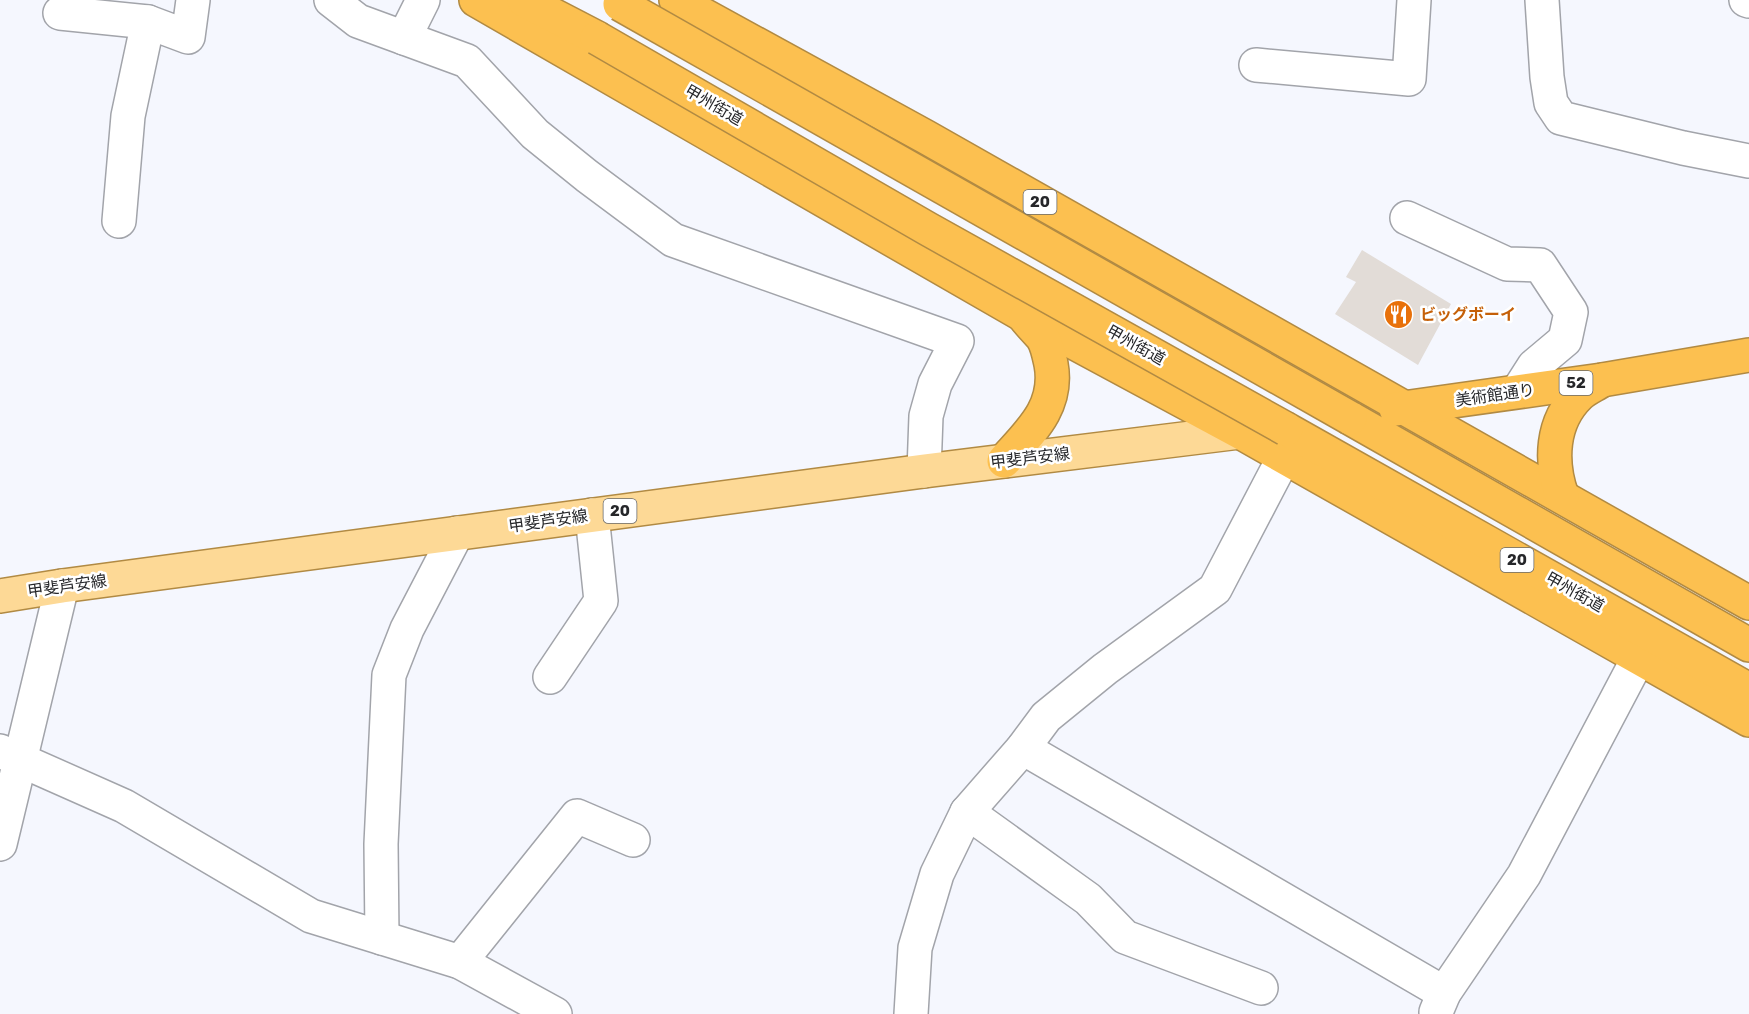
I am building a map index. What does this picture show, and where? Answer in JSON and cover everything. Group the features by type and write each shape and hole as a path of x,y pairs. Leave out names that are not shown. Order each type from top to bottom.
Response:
{"highway":[{"path":"476,0 1023,315 1240,432 1749,720"},
{"name":"甲州街道","path":"524,0 597,38 928,229 1749,690"},
{"name":"20","path":"676,0 926,137 1403,408"},
{"name":"20","path":"616,2 1749,645"},
{"path":"1004,461 1037,424 1050,400 1054,381 1050,357 1043,339 1023,315"},
{"name":"美術館通り","path":"1240,432 1602,380 1749,354"},
{"path":"1562,496 1556,478 1554,443 1564,413 1579,394 1602,380"},
{"path":"1403,408 1749,603"}],"main road":[{"name":"甲斐芦安線","path":"0,596 924,471 1240,432"}],"street":[{"path":"60,13 148,22 188,37 193,0"},
{"path":"331,0 358,21 467,61 535,134 673,240 957,340 935,384 926,416 924,471"},
{"path":"404,38 423,0"},
{"path":"1256,65 1408,79 1414,0"},
{"path":"1542,0 1551,103 1561,118 1683,148 1749,161"},
{"path":"118,221 128,116 148,22"},
{"path":"1407,218 1507,264 1540,265 1571,312 1565,340 1534,366 1518,391"},
{"path":"910,1014 915,948 937,874 967,812 1023,748 1046,717 1105,669 1215,589 1284,457"},
{"path":"550,676 601,601 592,515"},
{"path":"382,938 381,844 389,675 407,629 457,533"},
{"path":"0,844 11,756 62,586"},
{"path":"1023,748 1440,1004 1524,875 1639,657"},
{"path":"11,756 124,806 311,916 460,962 555,1014"},
{"path":"967,812 1088,899 1125,937 1261,988"},
{"path":"460,962 577,816 633,840"}],"building":[{"path":"1362,250 1451,304 1418,365 1335,314 1356,282 1346,277"}],"place":[{"name":"ビッグボーイ","path":"1399,314"}]}
